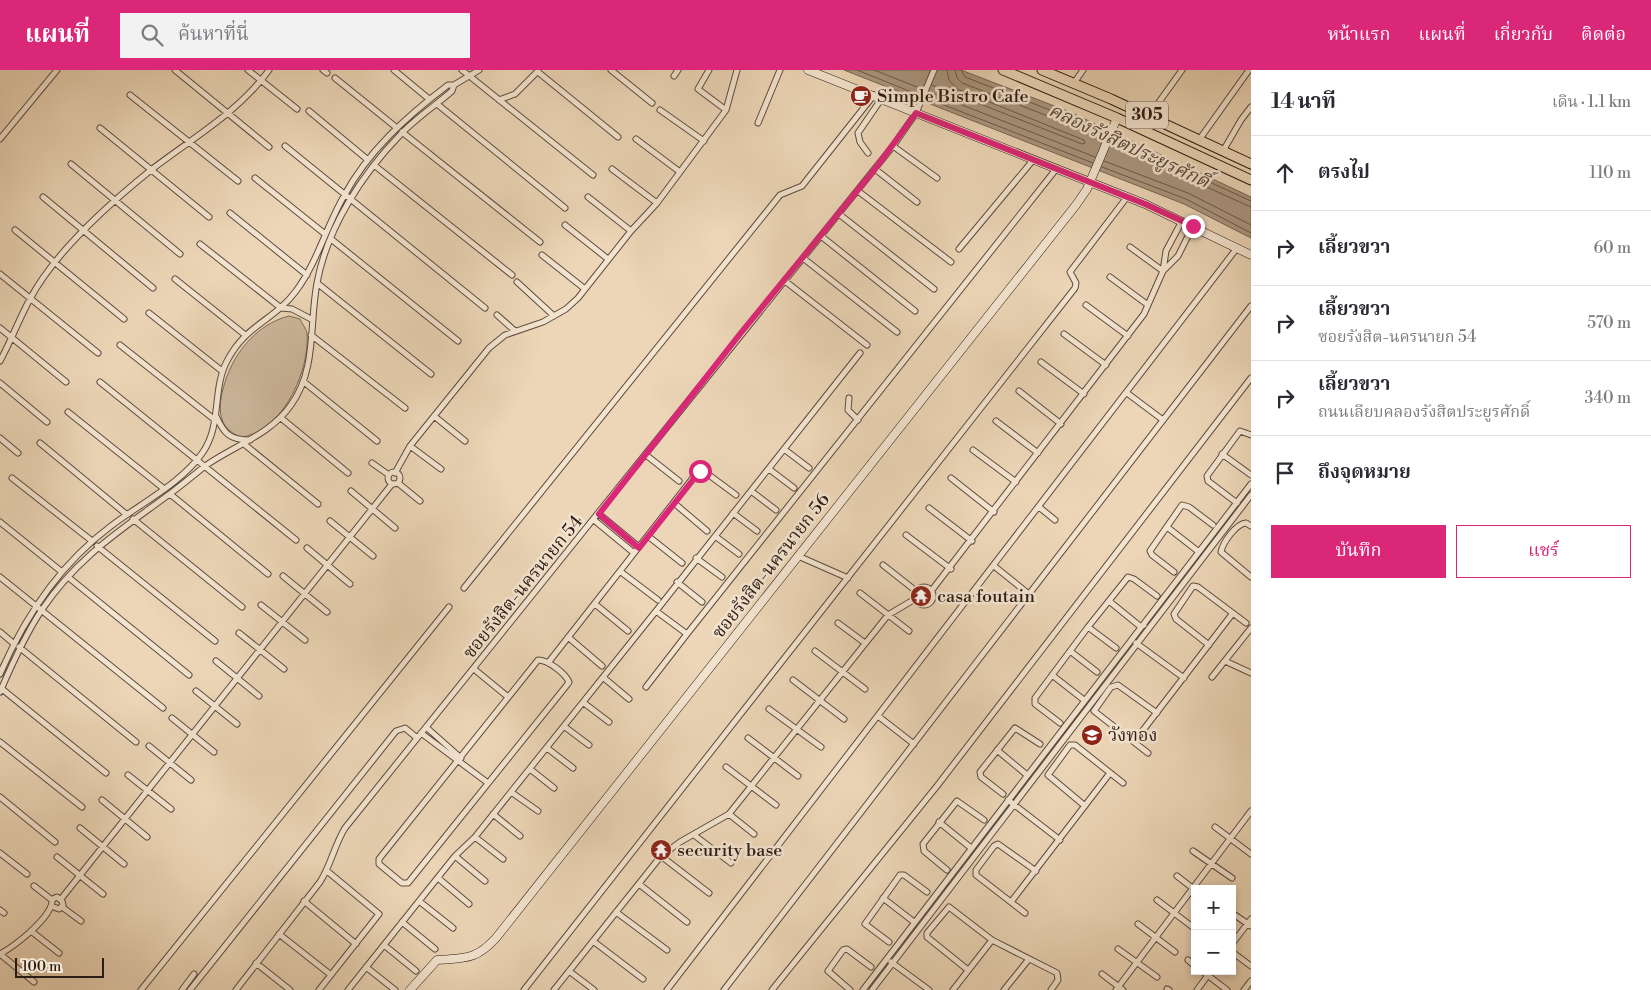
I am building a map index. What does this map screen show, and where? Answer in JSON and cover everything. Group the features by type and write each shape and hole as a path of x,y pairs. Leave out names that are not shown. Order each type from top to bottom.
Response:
{"main road":[{"name":"305","path":"1003,70 1117,118 1251,180"},
{"name":"305","path":"1042,70 1149,116 1251,164"}],"street":[{"path":"0,139 57,70"},
{"path":"175,70 269,147"},
{"path":"248,70 297,109"},
{"path":"0,361 30,298 84,230 115,200 151,170 228,113 261,81 269,70"},
{"path":"394,70 429,99"},
{"path":"462,70 593,175"},
{"path":"106,773 1,691 19,647 42,610 68,577 98,546 204,467 244,444 281,418 304,382 309,366 311,320 317,283 332,239 351,200 374,165 402,132 452,91 454,86 479,70"},
{"path":"612,70 652,103"},
{"path":"674,76 678,70"},
{"path":"709,70 698,89 726,110"},
{"path":"389,475 395,472 410,446 489,348 499,339 515,331 536,325 572,305 631,231 657,203 726,110 737,70"},
{"path":"758,122 780,70"},
{"path":"808,70 1090,180 1183,221 1251,255"},
{"name":"ซอยรังสิต-นครนายก 54","path":"236,990 327,871 333,850 345,828 893,146 917,111 934,70"},
{"path":"1074,83 1084,70"},
{"path":"1149,116 1182,70"},
{"path":"1199,140 1249,70"},
{"path":"500,100 515,94 538,71 618,136"},
{"path":"335,78 397,128"},
{"path":"0,674 14,643 35,606 62,572 92,541 197,460 208,444 216,417 217,385 222,371 244,334 281,308 307,274 344,194 368,160 397,128 429,99 448,85 454,86"},
{"path":"130,95 238,182"},
{"path":"868,153 860,142 858,132 878,96"},
{"path":"464,588 780,195 802,186 878,96"},
{"path":"436,104 565,208"},
{"path":"1223,151 1240,120 1251,107"},
{"path":"660,110 704,141"},
{"path":"309,111 368,160"},
{"name":"ซอยรังสิต-นครนายก 56","path":"410,990 437,960 472,957 486,948 496,938 1076,205 1090,180 1117,118"},
{"path":"100,128 209,217"},
{"path":"402,132 540,242"},
{"path":"636,139 680,172"},
{"path":"285,146 485,308"},
{"path":"893,146 937,178"},
{"path":"959,249 1035,159"},
{"path":"71,164 180,254"},
{"path":"374,165 512,275"},
{"path":"646,687 1057,168"},
{"path":"612,169 657,203"},
{"path":"875,169 917,202"},
{"path":"255,178 325,234"},
{"path":"858,191 951,262"},
{"path":"43,197 153,288"},
{"path":"588,197 631,231"},
{"path":"524,990 1075,288 1076,283 1070,272 1127,197"},
{"path":"230,213 307,274"},
{"path":"839,214 934,289"},
{"path":"932,590 972,541 1128,336 1148,305 1163,271 1166,251 1183,221"},
{"path":"565,225 608,259"},
{"path":"1163,271 1178,256 1193,226"},
{"path":"15,230 124,319"},
{"path":"821,236 915,311"},
{"path":"332,239 458,341"},
{"path":"200,244 281,308 292,309 311,320"},
{"path":"1130,247 1163,271"},
{"path":"667,990 1237,248"},
{"path":"542,255 585,289"},
{"path":"804,258 897,332"},
{"path":"0,274 98,353"},
{"path":"1110,277 1148,305"},
{"path":"175,279 244,334"},
{"path":"785,281 866,345"},
{"path":"517,282 554,316"},
{"path":"317,283 431,374"},
{"path":"1086,305 1128,336"},
{"path":"724,990 1251,306"},
{"path":"150,313 222,371"},
{"path":"497,315 515,331"},
{"path":"0,328 66,382"},
{"path":"1064,334 1106,365"},
{"path":"311,335 405,408"},
{"path":"120,344 216,417 227,436 238,440 250,440"},
{"path":"348,990 455,856 475,837 565,727 677,582 860,353"},
{"path":"1042,362 1084,394"},
{"path":"772,990 937,786 1251,378"},
{"path":"100,382 296,540"},
{"path":"304,382 377,441"},
{"path":"0,383 47,422"},
{"path":"1019,391 1061,424"},
{"path":"1127,393 1163,420"},
{"path":"849,398 848,410 858,420"},
{"path":"68,412 163,488"},
{"path":"434,416 465,441"},
{"path":"281,418 348,472"},
{"path":"996,421 1038,453"},
{"path":"1237,503 1207,479 1222,454 1240,431 1251,435"},
{"path":"0,438 18,453"},
{"path":"40,443 126,514"},
{"path":"244,444 318,504"},
{"path":"410,446 441,469"},
{"path":"784,449 809,468"},
{"path":"974,450 1016,482"},
{"path":"1222,454 1251,475"},
{"path":"646,455 679,481"},
{"path":"372,463 389,475 388,479 420,501"},
{"path":"769,469 794,488"},
{"path":"548,663 700,471 705,472 736,495"},
{"path":"81,921 62,907 61,899 169,762 400,478 395,472"},
{"path":"12,478 92,541"},
{"path":"951,478 994,512"},
{"path":"863,990 1251,484"},
{"path":"351,491 396,528"},
{"path":"751,491 776,510"},
{"path":"170,494 268,574"},
{"path":"872,990 1251,495"},
{"path":"674,503 707,530"},
{"path":"1174,572 1150,553 1184,505 1213,525"},
{"path":"1039,507 1055,520"},
{"path":"930,508 972,541"},
{"path":"733,513 757,531"},
{"path":"599,514 639,548"},
{"path":"133,519 242,607"},
{"path":"594,520 634,553"},
{"path":"330,521 372,556"},
{"path":"0,522 62,572"},
{"path":"1251,526 1246,523 1240,524 1224,544 1221,552 1251,576"},
{"path":"1167,527 1198,552"},
{"path":"906,535 950,569"},
{"path":"648,536 682,563"},
{"path":"715,536 739,554"},
{"path":"98,546 215,642"},
{"path":"307,548 350,584"},
{"path":"798,556 848,578"},
{"path":"696,558 722,577"},
{"path":"883,565 916,591"},
{"path":"994,566 1030,595"},
{"path":"621,572 658,600"},
{"path":"283,576 327,612"},
{"path":"0,577 163,708"},
{"path":"68,577 189,675"},
{"path":"1060,723 1034,701 1088,627 1128,577 1134,579 1157,596"},
{"path":"677,582 702,602"},
{"path":"1209,644 1175,616 1174,611 1193,586 1196,585 1246,623"},
{"path":"924,586 932,590 934,596 928,604 919,604 915,598 916,591 924,586"},
{"path":"860,593 909,631"},
{"path":"554,990 661,856 729,814 818,700 888,615 915,598"},
{"path":"1108,601 1141,627"},
{"path":"595,604 628,631"},
{"path":"261,605 305,640"},
{"path":"141,990 448,607"},
{"path":"656,611 687,634"},
{"path":"1134,742 1233,613"},
{"path":"1141,627 1158,618"},
{"path":"838,623 865,643"},
{"path":"1088,627 1116,648"},
{"path":"1212,677 1251,628"},
{"path":"0,632 14,643"},
{"path":"239,633 284,670"},
{"path":"568,637 602,666"},
{"path":"1131,640 1184,678"},
{"path":"19,647 136,742"},
{"path":"815,651 864,689"},
{"path":"1070,651 1097,672"},
{"path":"538,660 548,663 568,679 567,685 408,883 402,883 379,864 379,859 538,660"},
{"path":"216,661 258,696"},
{"path":"1225,661 1251,673"},
{"path":"474,669 508,697"},
{"path":"1052,675 1084,700"},
{"path":"604,678 629,699"},
{"path":"793,680 844,719"},
{"path":"1148,753 1094,711 1111,687 1118,685 1157,713"},
{"path":"196,691 237,724"},
{"path":"584,703 609,722"},
{"path":"769,709 821,747"},
{"path":"878,716 914,744"},
{"path":"172,718 214,752"},
{"path":"426,727 459,759 488,782"},
{"path":"565,727 589,745"},
{"path":"190,990 396,731 404,728 459,759"},
{"path":"1003,794 979,774 1014,728 1040,744"},
{"path":"748,738 798,776"},
{"path":"0,742 82,807"},
{"path":"1085,806 1048,775 1070,745 1075,745 1123,783"},
{"path":"148,746 191,780"},
{"path":"547,748 573,768"},
{"path":"997,750 1027,775"},
{"path":"726,767 776,805"},
{"path":"530,769 554,788"},
{"path":"1011,902 1110,773"},
{"path":"128,775 172,809"},
{"path":"511,792 538,811"},
{"path":"0,797 55,842"},
{"path":"102,800 147,837"},
{"path":"1008,800 1060,840"},
{"path":"947,870 922,848 939,822 957,801 984,820"},
{"path":"493,814 520,836"},
{"path":"729,814 754,834"},
{"path":"1198,885 1250,815"},
{"path":"939,822 971,848"},
{"path":"1215,827 1251,854"},
{"path":"80,828 124,864"},
{"path":"694,835 731,863"},
{"path":"475,837 503,859"},
{"path":"1026,913 975,874 994,846 998,844 1036,871"},
{"path":"1193,851 1232,878"},
{"path":"0,853 27,874"},
{"path":"455,856 485,881"},
{"path":"661,856 709,893"},
{"path":"57,857 103,894"},
{"path":"319,990 379,914 327,871"},
{"path":"889,942 865,924 883,898 902,874 927,892"},
{"path":"1177,876 1191,888"},
{"path":"438,878 469,904"},
{"path":"639,884 687,922"},
{"path":"34,886 56,910 62,907"},
{"path":"1102,974 1119,989 1137,962 1191,894"},
{"path":"34,982 0,954 15,946 31,931 55,898 61,899"},
{"path":"883,898 914,922"},
{"path":"1156,900 1191,926"},
{"path":"304,901 356,944"},
{"path":"419,901 453,928"},
{"path":"968,970 927,937 927,933 949,907 954,908 992,940 1057,972 1058,980 1050,990"},
{"path":"616,912 667,950"},
{"path":"1236,915 1250,923 1236,939"},
{"path":"402,922 435,949"},
{"path":"1138,924 1175,952"},
{"path":"31,931 59,953"},
{"path":"279,934 331,975"},
{"path":"953,990 992,940"},
{"path":"593,941 643,979"},
{"path":"384,945 416,971"},
{"path":"850,990 828,971 843,950 847,949 871,967"},
{"path":"1118,949 1157,977"},
{"path":"1236,955 1251,966"},
{"path":"887,958 929,990"},
{"path":"1004,990 1029,959"},
{"path":"256,963 290,990"},
{"path":"366,967 395,990"},
{"path":"569,971 594,990"},
{"path":"182,990 194,974"},
{"path":"1197,990 1208,975"},
{"path":"1210,975 1227,990"},
{"path":"1244,990 1251,981"}],"shaded area":[{"path":"289,316 300,319 307,333 307,347 299,379 283,409 273,421 261,430 247,436 236,435 225,425 220,409 222,391 231,367 241,350 255,335 271,323"}],"water":[{"name":"คลองรังสิตประยูรศักดิ์","path":"844,70 961,70 1070,112 1251,197 1251,238 1184,204"}],"place":[{"name":"Simple Bistro Cafe","path":"861,96"},
{"name":"casa foutain","path":"921,596"},
{"name":"วังทอง","path":"1092,735"},
{"name":"security base","path":"661,850"}],"route":[{"path":"700,471 639,548 599,514 740,334 875,169 916,113 1035,159 1145,204 1193,226"}]}
